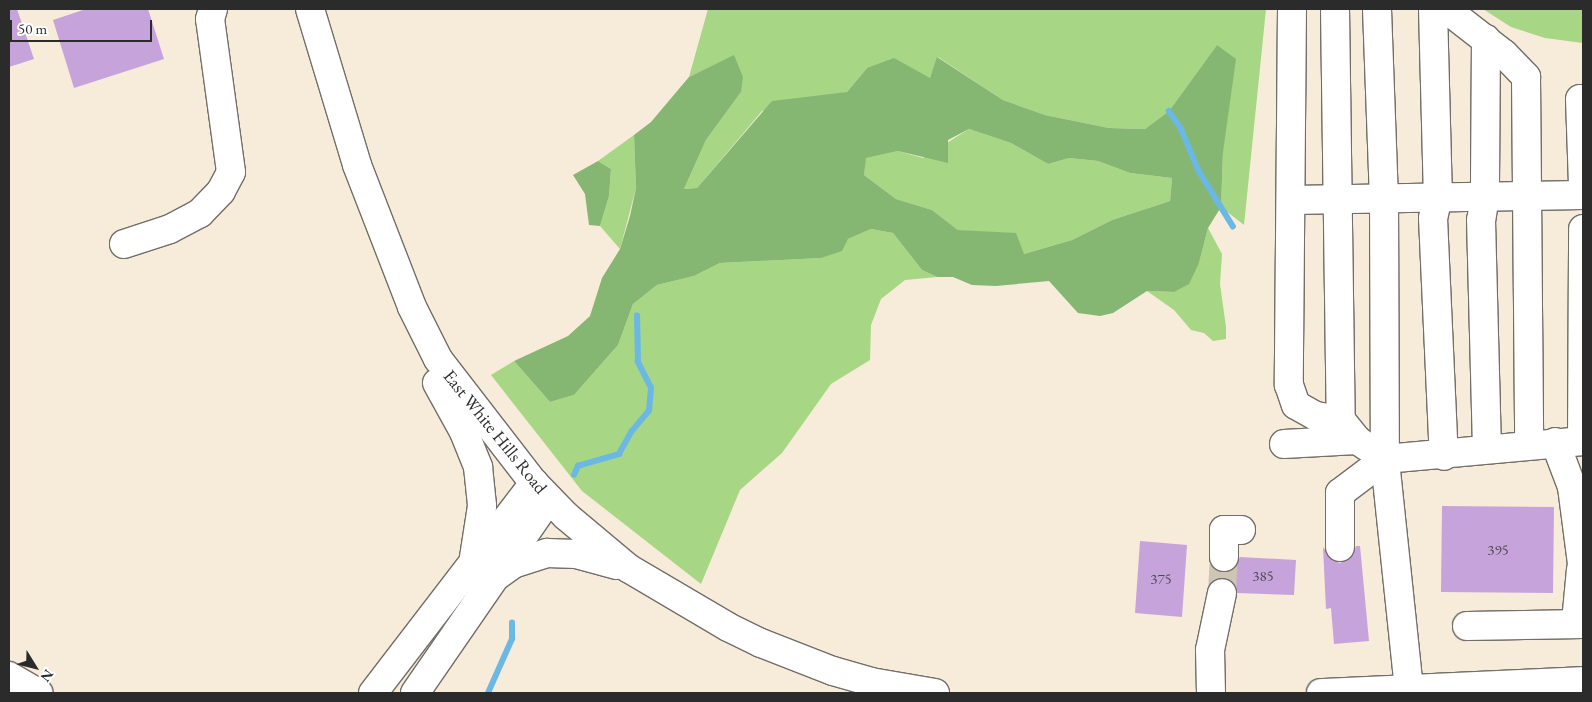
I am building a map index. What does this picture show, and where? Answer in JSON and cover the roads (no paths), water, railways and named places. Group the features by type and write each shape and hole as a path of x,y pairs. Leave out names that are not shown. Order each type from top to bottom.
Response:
{"main road":[{"path":"124,244 170,229 200,213 221,191 230,172 210,19 213,9"},
{"name":"East White Hills Road","path":"310,9 383,238 438,359 541,491 628,568 728,627 802,661 870,682 936,693"},
{"path":"1292,9 1289,385 1296,405 1349,430 1386,459"},
{"path":"1335,9 1349,430"},
{"path":"1377,9 1384,198 1386,459 1409,689"},
{"path":"1433,9 1438,197 1433,218 1444,456"},
{"path":"1446,9 1486,39 1526,77 1527,196 1562,442 1572,487 1582,571 1580,623 1467,626"},
{"path":"1486,39 1485,196 1481,220 1487,450"},
{"path":"1580,99 1583,187"},
{"path":"1291,200 1583,195"},
{"path":"1562,442 1583,229"},
{"path":"438,359 438,385 464,432 478,467 482,506 474,557"},
{"path":"1284,444 1349,430"},
{"path":"1340,546 1340,493 1386,459 1444,456 1562,442"},
{"path":"373,693 474,557 541,491"},
{"path":"415,693 498,576 541,491"},
{"path":"1224,556 1224,530 1241,530"},
{"path":"498,576 522,561 554,553 576,554 628,568"},
{"path":"1211,693 1210,650 1222,593"},
{"path":"368,693 410,642"},
{"path":"9,676 39,693"},
{"path":"1322,693 1583,681"},
{"path":"9,689 17,693"}],"waterway":[{"path":"1169,111 1181,128 1199,171 1233,226"},
{"path":"574,475 578,466 619,454 632,431 649,411 651,388 638,362 637,316"},
{"path":"488,693 512,639 512,623"}],"tunnel":[{"path":"1222,593 1224,557"}]}
